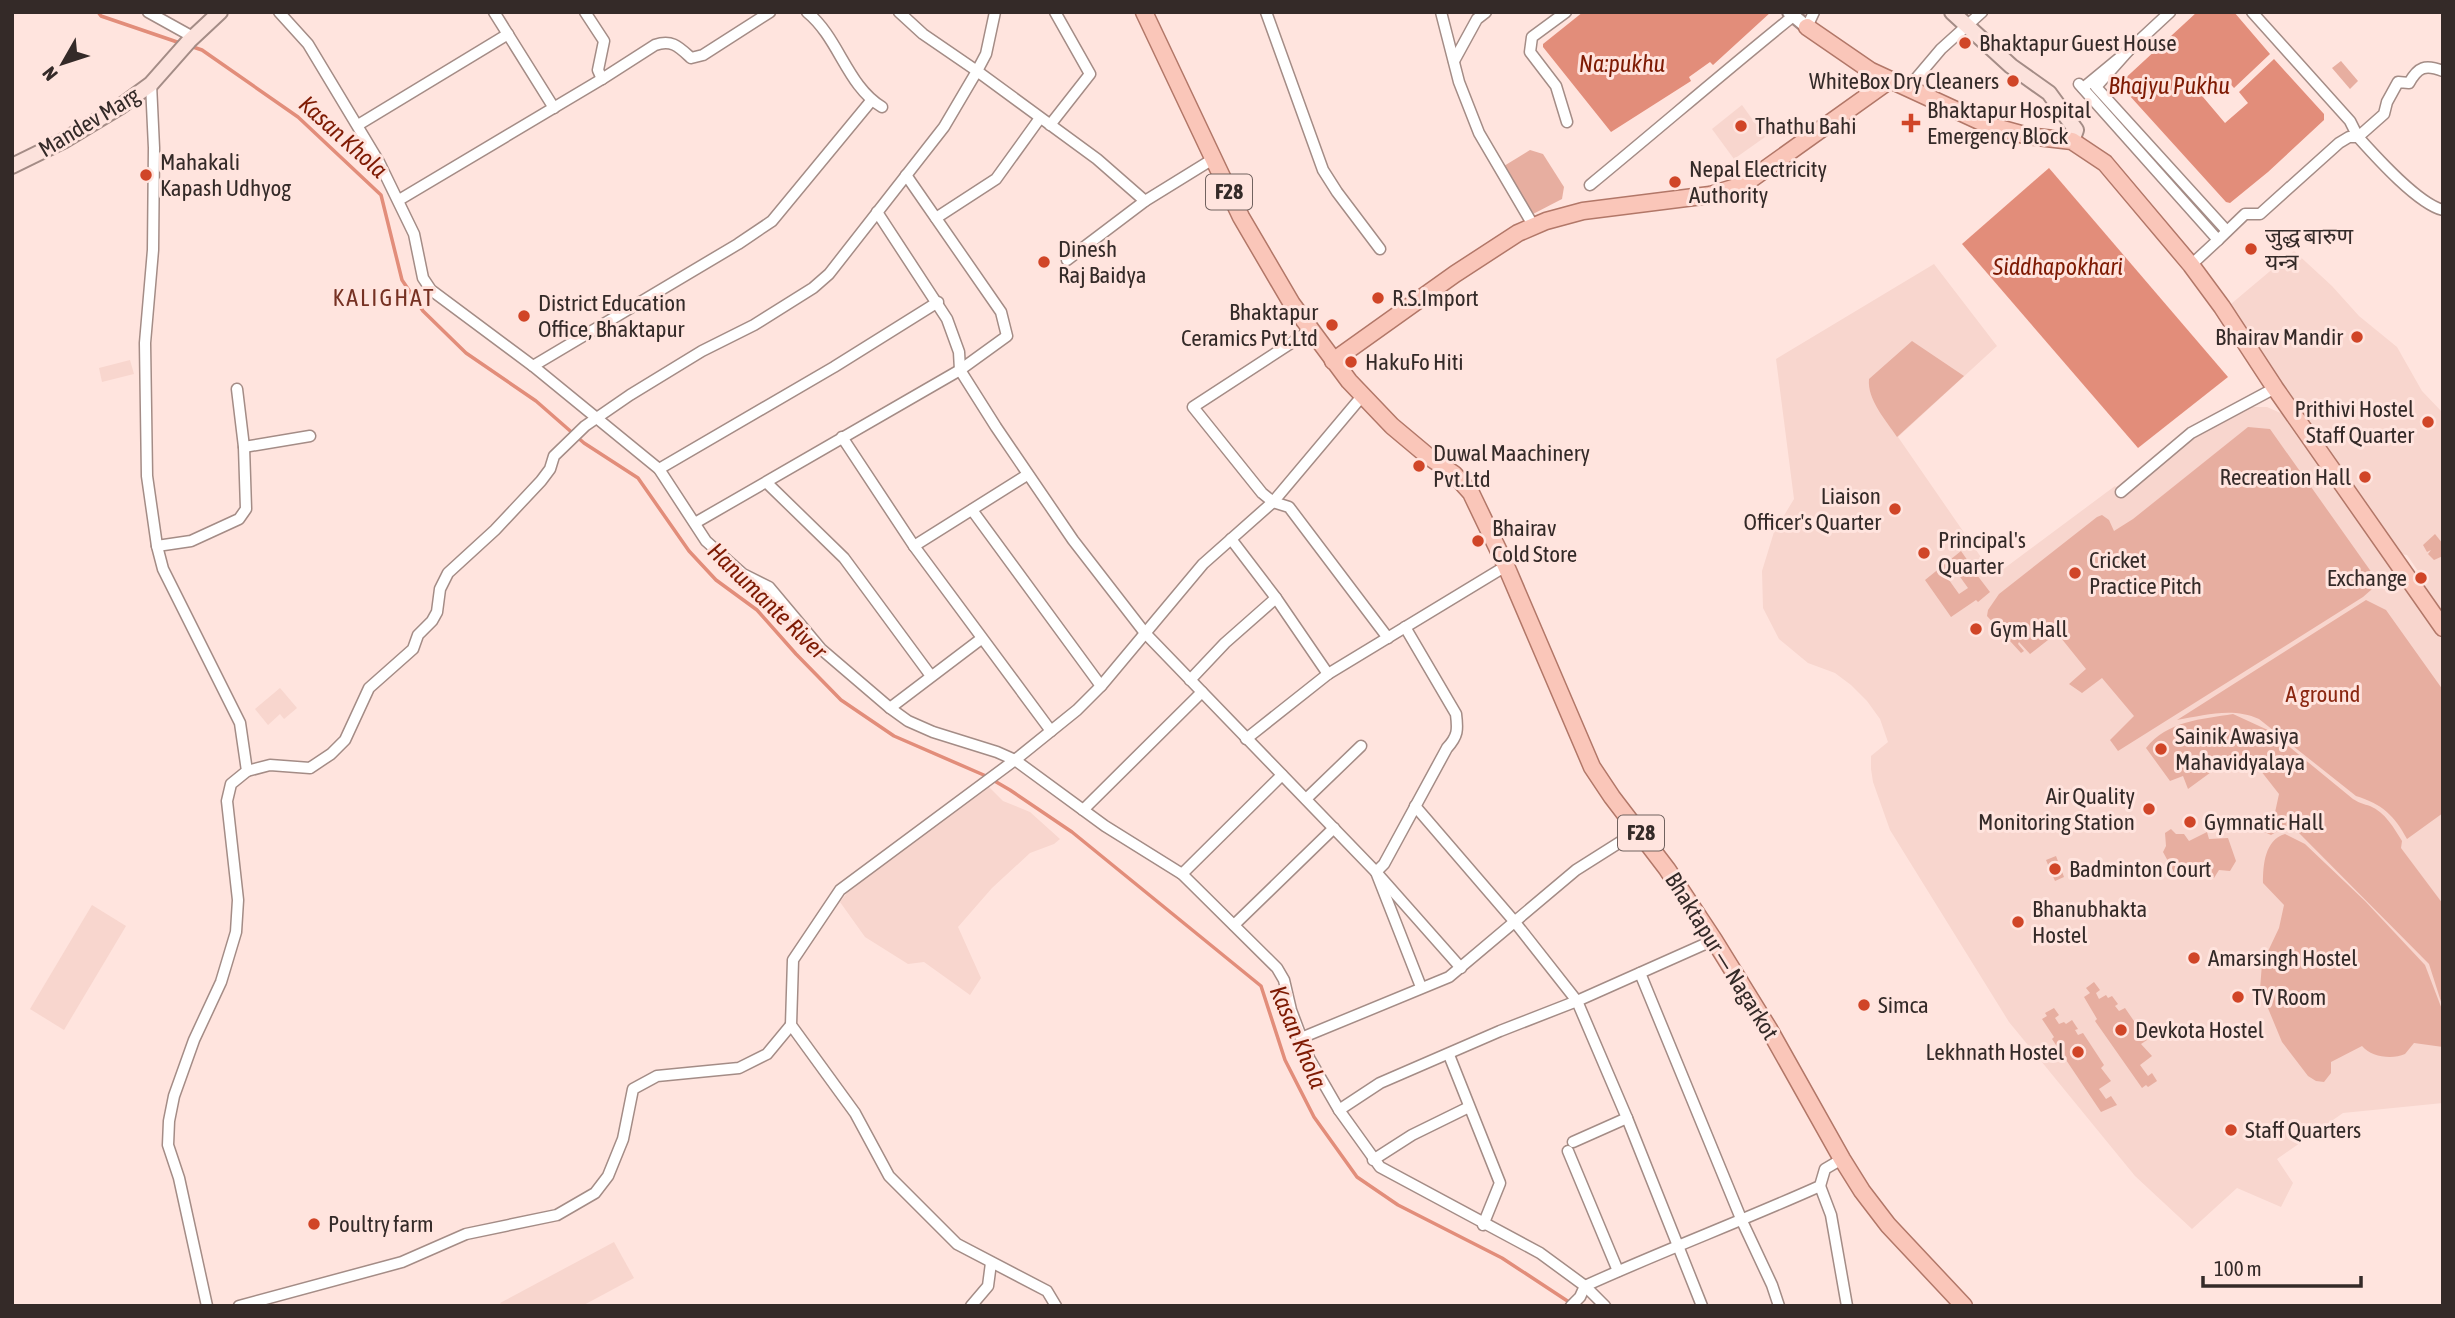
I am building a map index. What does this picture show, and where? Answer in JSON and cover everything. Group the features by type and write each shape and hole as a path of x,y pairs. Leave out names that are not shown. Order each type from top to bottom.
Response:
{"main road":[{"name":"Mandev Marg","path":"12,166 63,141 121,106 151,84 165,66 220,12"},
{"path":"1952,12 2017,71 2049,93 2076,130 2072,141"},
{"name":"F28","path":"1148,14 1213,159 1261,254 1333,361"},
{"path":"1811,20 1871,71 1988,125 2028,136 2072,141 2105,163 2191,265 2222,307 2275,388 2443,628"},
{"path":"1333,361 1455,274 1533,225 1583,211 1710,195 1744,185 1890,80"},
{"name":"Bhaktapur — Nagarkot","path":"1333,361 1392,426 1465,485 1506,566 1592,767 1714,940 1769,1029 1842,1159 1888,1225 1964,1306"}],"street":[{"path":"148,12 191,39"},
{"path":"279,12 308,44 358,125 399,200 414,234 423,278 431,290 533,366 659,469 715,550 743,574 769,587 821,649 890,708 908,721 933,732 1015,760 1083,810 1182,874 1277,968 1284,980 1309,1058 1339,1110 1373,1160 1388,1173 1540,1253 1585,1286 1605,1306"},
{"path":"494,12 555,108"},
{"path":"585,12 604,41 598,70 602,79"},
{"path":"399,200 655,45 665,42 677,44 691,58 703,55 770,12"},
{"path":"807,12 831,38 861,88 872,101 882,107"},
{"path":"899,12 923,34 1097,159 1145,201"},
{"path":"207,1306 179,1178 168,1145 169,1121 186,1062 221,982 236,932 238,900 227,801 231,784 247,771 270,765 310,768 338,747 355,723 361,701 369,688 409,653 418,635 432,621 437,612 440,589 448,573 532,491 550,469 554,456 585,426 702,351 754,325 813,288 829,274 944,127 977,71 991,38 995,12"},
{"path":"1050,125 1090,74 1055,12"},
{"path":"1266,12 1323,170 1380,249"},
{"path":"1441,12 1454,61 1479,133 1533,225"},
{"path":"1454,61 1477,19 1486,12"},
{"path":"1566,12 1532,37 1531,52 1556,86 1567,122"},
{"path":"1908,88 1941,49 1982,12"},
{"path":"2170,12 2129,50 2096,87 2226,230"},
{"path":"2252,12 2350,121 2358,137 2386,169 2443,210"},
{"path":"1590,185 1791,15 1811,20"},
{"path":"358,125 508,34"},
{"path":"2129,50 2081,86 2218,240"},
{"path":"2191,265 2245,214 2260,214 2339,143 2349,137 2358,137 2384,114 2398,82 2409,83 2417,69 2423,67 2443,71"},
{"path":"151,84 154,148 153,250 145,343 146,476 163,569 240,723 247,771"},
{"path":"533,366 772,221 872,101"},
{"path":"936,218 996,179 1040,118"},
{"path":"1067,260 1145,201 1213,159"},
{"path":"695,523 960,370 1007,336 1001,312 906,175"},
{"path":"877,212 947,319 959,352 960,370 1027,475 1073,540 1145,633 1376,872 1461,968"},
{"path":"659,469 834,367 938,302"},
{"path":"1311,330 1193,407 1262,493 1273,502 1289,506 1388,638"},
{"path":"2121,492 2191,433 2275,388"},
{"path":"157,546 191,541 243,515 246,509 244,447 237,389"},
{"path":"1056,1306 1047,1292 957,1244 889,1177 855,1113 791,1025 793,960 840,890 1015,760 1077,710 1203,564 1273,502 1363,395"},
{"path":"244,447 310,436"},
{"path":"842,438 914,546 1051,732"},
{"path":"914,546 1027,475"},
{"path":"767,483 844,558 931,676"},
{"path":"972,510 1101,685"},
{"path":"1231,539 1276,598 1328,674"},
{"path":"1247,739 1328,674 1506,566"},
{"path":"1190,680 1225,643 1276,598"},
{"path":"1376,872 1384,864 1447,748 1456,738 1458,730 1456,714 1405,627"},
{"path":"890,708 981,639"},
{"path":"1083,810 1202,692"},
{"path":"1306,799 1361,746"},
{"path":"1182,874 1282,775"},
{"path":"1415,806 1514,921 1577,1001 1702,1306"},
{"path":"1234,925 1334,828"},
{"path":"1301,1038 1449,977 1576,870 1640,832"},
{"path":"1376,872 1421,987"},
{"path":"1339,1110 1380,1083 1577,1001 1714,940"},
{"path":"1640,973 1779,1306"},
{"path":"239,1306 402,1262 466,1234 557,1215 595,1193 608,1176 623,1139 633,1089 657,1076 739,1068 767,1054 791,1025"},
{"path":"1448,1055 1500,1183 1483,1225"},
{"path":"1373,1160 1412,1135 1469,1107"},
{"path":"1618,1270 1570,1146 1627,1118"},
{"path":"1842,1159 1825,1169 1819,1186 1831,1215 1847,1306"},
{"path":"1572,1306 1585,1286 1819,1186"},
{"path":"971,1306 988,1286 991,1264"}],"shaded area":[{"path":"1742,105 1765,137 1734,159 1712,129"},
{"path":"2294,251 2332,286 2359,316 2397,347 2422,391 2443,413 2443,618 2418,583 2418,571 2407,555 2399,554 2225,309"},
{"name":"Sainik Awasiya Mahavidyalaya","path":"1934,264 1997,346 1898,437 1994,576 2115,486 2125,495 2208,427 2240,407 2267,407 2285,415 2365,521 2443,636 2443,1103 2343,1113 2277,1159 2293,1183 2281,1207 2237,1188 2192,1229 2135,1176 2009,1022 1890,830 1871,769 1871,756 1888,742 1880,719 1851,685 1835,673 1808,663 1779,639 1763,608 1762,571 1774,532 1794,499 1776,359"},
{"path":"130,360 134,374 102,382 99,368"},
{"path":"280,688 297,708 284,719 280,714 268,725 255,709"},
{"path":"987,785 1003,801 1030,812 1060,839 1030,853 992,888 958,927 981,978 970,995 924,962 908,964 865,937 840,902 847,893"},
{"path":"92,905 126,926 64,1030 30,1009"},
{"path":"614,1242 634,1278 582,1306 502,1306 500,1303"}],"green space":[{"path":"2341,61 2358,81 2350,89 2332,68"},
{"path":"1530,150 1543,154 1564,187 1562,199 1533,214 1504,166"},
{"path":"1912,341 1964,376 1897,437 1874,402 1869,379"},
{"name":"A ground","path":"2248,427 2270,429 2377,580 2363,597 2118,751 2110,740 2134,716 2102,678 2082,693 2069,684 2086,669 2057,633 2030,654 2019,642 2024,651 2021,653 1987,616 1988,610 1999,594 2097,517 2102,515 2109,520 2114,531 2133,519"},
{"path":"2435,534 2443,544 2443,556 2434,560 2428,554 2431,550 2427,552 2423,545"},
{"path":"1961,551 1990,592 1951,617 1925,580","holes":["1958,574 1968,588 1959,594 1949,580"]},
{"name":"A ground","path":"2366,600 2386,610 2443,690 2443,813 2407,839 2386,811 2356,796 2259,719 2229,713 2177,720"},
{"path":"2233,714 2270,731 2353,799 2385,816 2402,841 2401,848 2443,904 2443,1008 2429,964 2299,833 2287,826 2271,835 2262,831 2274,817 2279,794 2257,766 2243,773 2233,756 2188,789 2183,776 2170,781 2146,748 2154,739 2175,727"},
{"path":"2171,829 2176,834 2184,834 2189,841 2207,832 2209,839 2228,838 2236,861 2230,871 2219,870 2214,878 2185,871 2175,874 2163,852 2166,846 2165,833"},
{"path":"2285,834 2305,844 2365,901 2425,965 2443,1012 2443,1047 2414,1043 2405,1054 2388,1057 2371,1053 2362,1046 2331,1062 2331,1073 2324,1082 2308,1076 2282,1042 2260,989 2262,964 2279,928 2284,905 2263,883 2266,854 2273,842"},
{"name":"Badminton Court","path":"2056,856 2064,877 2055,881 2046,860"},
{"name":"Devkota Hostel","path":"2094,982 2100,990 2096,993 2099,999 2106,995 2108,998 2112,996 2118,1004 2115,1006 2119,1011 2125,1008 2147,1040 2141,1044 2152,1056 2140,1065 2148,1076 2152,1073 2157,1081 2148,1087 2146,1085 2142,1088 2095,1021 2097,1019 2084,997 2090,993 2086,988"},
{"name":"Lekhnath Hostel","path":"2054,1008 2059,1015 2055,1018 2059,1024 2072,1020 2078,1029 2075,1030 2078,1035 2083,1033 2104,1065 2101,1068 2111,1081 2099,1089 2106,1099 2111,1096 2117,1105 2101,1112 2052,1039 2054,1037 2042,1019 2047,1016 2045,1013"}],"water":[{"name":"Na:pukhu","path":"1583,12 1771,12 1713,65 1710,62 1689,77 1691,81 1611,132 1543,47 1543,44"},
{"name":"Bhajyu Pukhu","path":"2197,12 2234,12 2270,54 2234,88 2225,78 2203,97 2225,123 2248,103 2239,92 2274,59 2324,114 2324,120 2230,203 2226,202 2119,84"},
{"name":"Siddhapokhari","path":"2049,168 2228,377 2138,448 1962,244"}],"waterway":[{"name":"Kasan Khola","path":"98,12 101,16 183,44"},
{"name":"Hanumante River","path":"190,46 202,50 298,117 381,195 402,280 423,311 466,353 536,401 584,443 638,478 689,551 716,580 757,610 841,700 894,736 986,776 1072,832 1261,986 1285,1060 1314,1117 1357,1177 1398,1205 1502,1258 1572,1304"}],"place":[{"name":"Bhaktapur Guest House","path":"1965,43"},
{"name":"WhiteBox Dry Cleaners","path":"2013,81"},
{"name":"Bhaktapur Hospital Emergency Block","path":"1911,123"},
{"name":"Thathu Bahi","path":"1741,126"},
{"name":"Mahakali Kapash Udhyog","path":"146,175"},
{"name":"Nepal Electricity Authority","path":"1675,182"},
{"name":"जुद्ध बारुण यन्त्र","path":"2251,249"},
{"name":"Dinesh Raj Baidya","path":"1044,262"},
{"name":"R.S.Import","path":"1378,298"},
{"name":"District Education Office, Bhaktapur","path":"524,316"},
{"name":"Bhaktapur Ceramics Pvt.Ltd","path":"1332,325"},
{"name":"Bhairav Mandir","path":"2357,337"},
{"name":"HakuFo Hiti","path":"1351,362"},
{"name":"Prithivi Hostel Staff Quarter","path":"2428,422"},
{"name":"Duwal Maachinery Pvt.Ltd","path":"1419,466"},
{"name":"Recreation Hall","path":"2365,477"},
{"name":"Liaison Officer's Quarter","path":"1895,509"},
{"name":"Bhairav Cold Store","path":"1478,541"},
{"name":"Principal's Quarter","path":"1924,553"},
{"name":"Cricket Practice Pitch","path":"2075,573"},
{"name":"Exchange","path":"2421,578"},
{"name":"Gym Hall","path":"1976,629"},
{"name":"Sainik Awasiya Mahavidyalaya","path":"2161,749"},
{"name":"Air Quality Monitoring Station","path":"2149,809"},
{"name":"Gymnatic Hall","path":"2190,822"},
{"name":"Badminton Court","path":"2055,869"},
{"name":"Bhanubhakta Hostel","path":"2018,922"},
{"name":"Amarsingh Hostel","path":"2194,958"},
{"name":"TV Room","path":"2238,997"},
{"name":"Simca","path":"1864,1005"},
{"name":"Devkota Hostel","path":"2121,1030"},
{"name":"Lekhnath Hostel","path":"2078,1052"},
{"name":"Staff Quarters","path":"2231,1130"},
{"name":"Poultry farm","path":"314,1224"}],"district":[{"name":"KALIGHAT","path":"384,298"}]}
